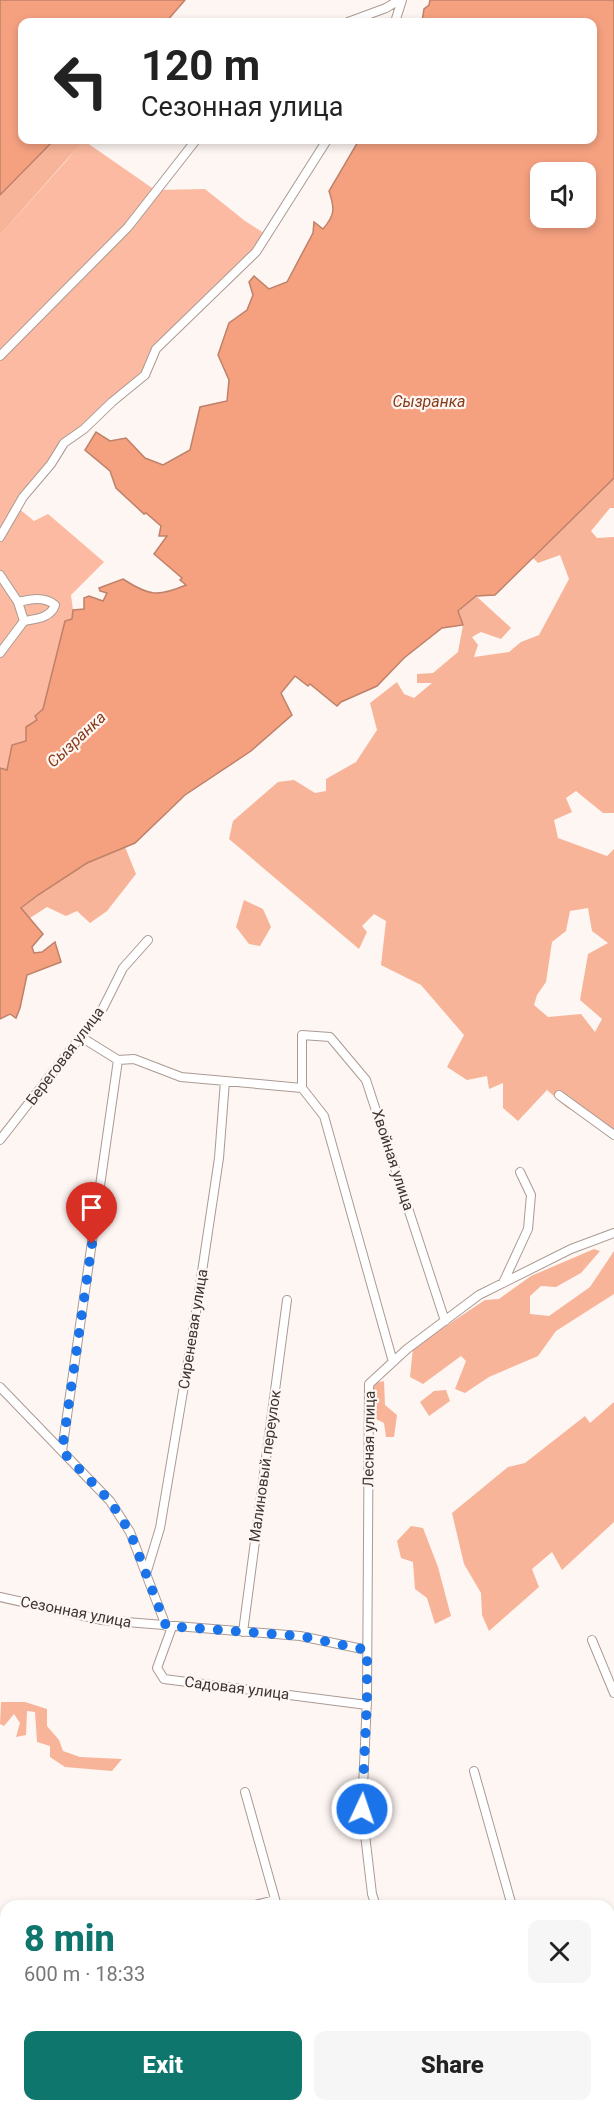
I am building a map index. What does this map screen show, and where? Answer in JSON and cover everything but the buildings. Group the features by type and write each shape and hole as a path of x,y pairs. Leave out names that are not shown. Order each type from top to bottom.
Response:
{"street":[{"path":"359,18 400,0"},
{"path":"396,18 400,0"},
{"path":"0,356 128,226 193,144"},
{"path":"0,537 23,497 51,464 64,443 84,429 145,375 156,349 256,252 324,144"},
{"path":"0,575 18,602 24,621"},
{"path":"0,653 24,621 47,615 55,605 41,599 18,602"},
{"name":"Береговая улица","path":"0,1140 103,1008 123,969 148,940"},
{"name":"Хвойная улица","path":"302,1088 302,1035 330,1037 366,1080 445,1321"},
{"path":"81,1037 118,1059 134,1059 181,1077 302,1088 324,1116 393,1362"},
{"path":"62,1451 118,1059"},
{"name":"Сиреневая улица","path":"147,1574 160,1528 193,1332 219,1158 225,1081"},
{"path":"558,1095 614,1135"},
{"path":"503,1283 528,1229 531,1196 520,1172"},
{"name":"Лесная улица","path":"375,1900 362,1809 367,1705 369,1384 407,1349 479,1295 571,1249 614,1233"},
{"name":"Малиновый переулок","path":"243,1632 287,1300"},
{"path":"0,1387 110,1501 130,1532 169,1627"},
{"name":"Сезонная улица","path":"0,1597 102,1620 300,1636 367,1650"},
{"name":"Садовая улица","path":"169,1627 157,1668 164,1679 367,1705"},
{"path":"592,1640 614,1693"},
{"path":"474,1771 510,1900"},
{"path":"245,1792 275,1900"}],"shaded area":[{"path":"50,144 80,144 0,235 0,195"},
{"path":"80,144 89,144 155,190 205,189 245,221 267,235 256,252 156,349 145,375 64,443 17,507 34,521 48,514 104,562 71,595 72,619 43,709 35,715 37,720 27,741 12,746 7,771 0,768 0,235"},
{"path":"614,478 614,508 610,508 591,531 597,538 614,537 614,813 603,813 576,791 566,798 572,812 554,820 558,838 607,856 614,849 614,1134 566,1107 547,1090 518,1121 503,1108 503,1083 489,1089 487,1076 467,1080 447,1067 464,1035 421,985 381,965 386,921 374,914 362,926 367,932 359,949 229,839 233,821 278,782 294,780 315,793 326,791 326,779 356,762 377,730 370,703 397,682 404,694 414,698 432,683 417,683 417,674 433,673 458,652 463,625 458,612 476,596 511,628 501,639 481,632 472,637 478,645 474,657 509,652 521,642 539,635 569,579 560,555 538,563 533,558","holes":["588,908 592,931 608,943 588,954 580,1000 602,1019 595,1032 581,1014 548,1017 534,1005 537,995 546,982 552,942 566,931 570,911"]},
{"path":"125,847 136,874 107,911 90,923 77,911 66,916 47,907 30,918 21,909 87,863"},
{"path":"244,900 263,909 271,927 260,946 249,944 236,927"},
{"path":"594,1249 600,1251 581,1273 556,1287 541,1286 530,1296 530,1314 549,1316 590,1287 614,1251 614,1294 556,1331 538,1356 489,1377 465,1393 455,1389 466,1361 461,1356 423,1384 410,1377 413,1348 485,1300 499,1299 531,1276"},
{"path":"384,1381 385,1405 397,1415 394,1437 386,1437 384,1423 374,1418 374,1383"},
{"path":"446,1390 450,1401 429,1416 420,1402 434,1391"},
{"path":"614,1402 614,1522 562,1570 552,1552 532,1569 539,1587 489,1631 482,1615 481,1593 464,1564 452,1513 508,1467 525,1463 585,1416 590,1423"},
{"path":"411,1526 423,1528 438,1567 451,1616 435,1624 427,1598 415,1589 413,1562 401,1558 397,1541"},
{"path":"1,1702 25,1702 47,1709 47,1726 59,1740 63,1751 80,1757 122,1759 112,1771 65,1767 50,1757 50,1746 37,1742 35,1712 27,1711 26,1735 16,1737 20,1723 14,1714 4,1726 0,1724"}],"water":[{"path":"0,0 185,0 169,18 18,18 18,144 50,144 0,195"},
{"name":"Сызранка","path":"430,0 614,0 614,478 495,595 476,596 458,611 463,625 442,628 404,658 377,686 337,706 310,684 308,686 295,676 281,693 292,715 251,751 185,795 135,843 87,863 21,908 43,934 32,947 34,953 42,952 55,942 61,962 27,975 16,1018 10,1014 0,1019 0,768 7,770 12,745 26,741 26,727 37,720 35,716 43,709 65,621 72,619 73,610 84,609 84,598 89,596 103,601 107,593 100,591 99,588 123,579 140,589 154,593 168,592 186,585 180,580 182,578 154,554 167,536 159,536 161,526 116,488 110,471 85,450 96,432 110,441 126,438 145,458 163,465 190,450 200,407 227,401 229,380 218,355 229,323 247,310 253,295 249,282 254,276 269,289 287,282 313,233 314,222 323,229 330,220 333,207 329,191 357,144 597,144 597,18 423,18 424,9 429,5"}],"route":[{"path":"92,1244 62,1451 110,1501 130,1532 166,1626 300,1636 367,1650 362,1809"}]}
